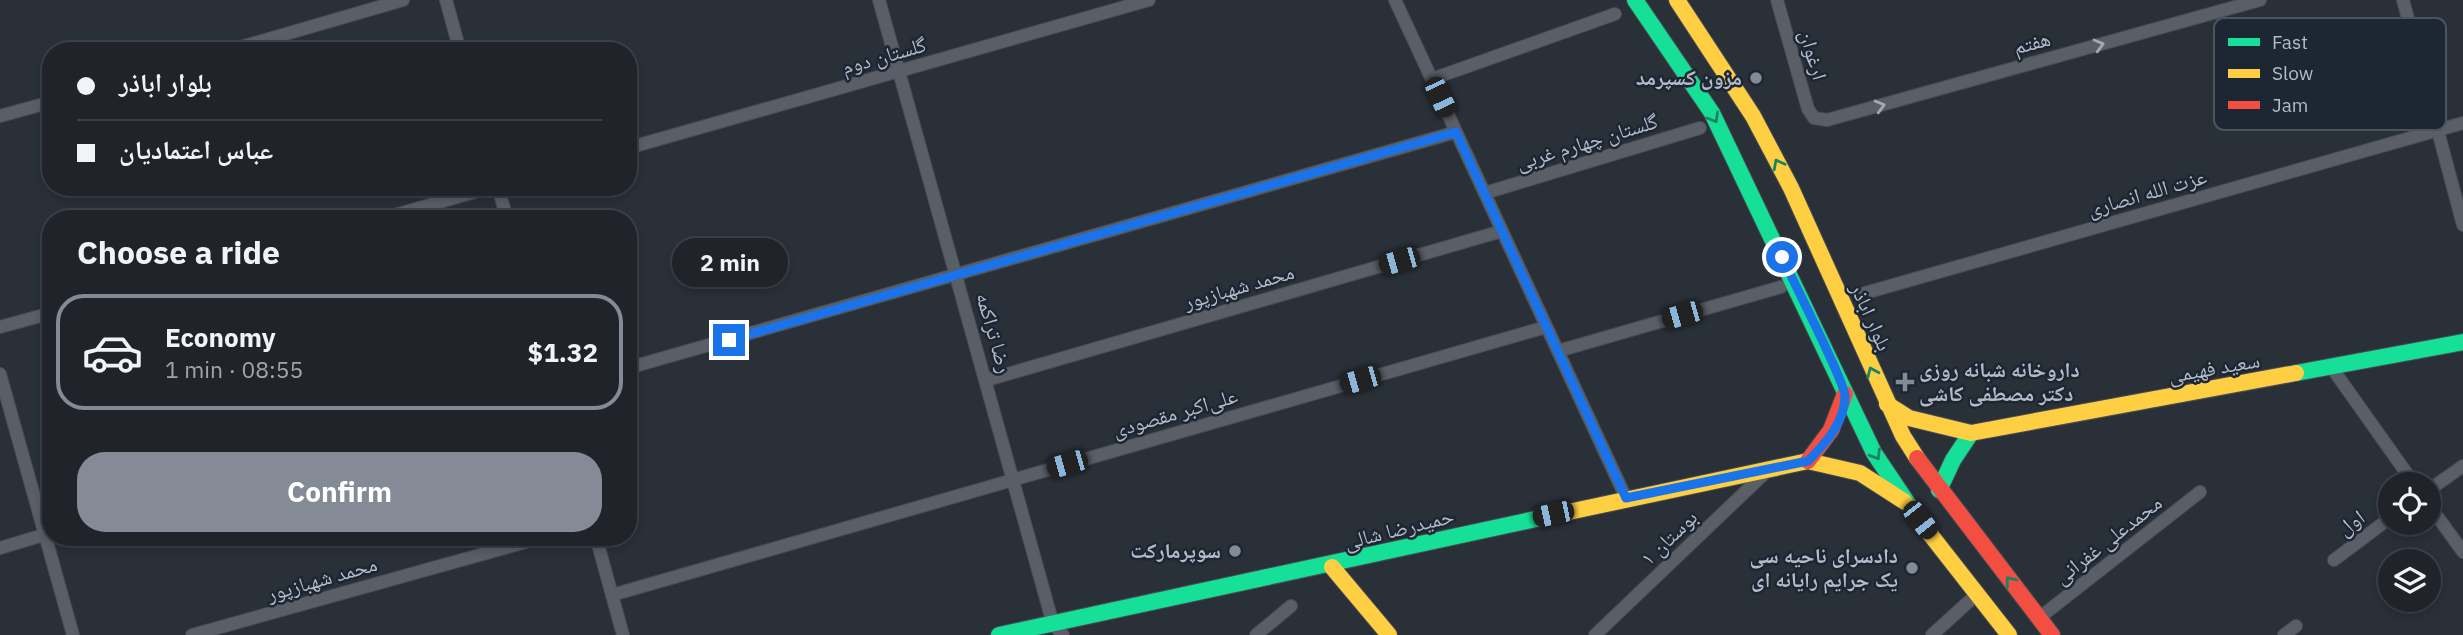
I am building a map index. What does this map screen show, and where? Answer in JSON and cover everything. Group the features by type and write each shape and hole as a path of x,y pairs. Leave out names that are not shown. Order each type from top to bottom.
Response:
{"main road":[{"path":"1635,0 1712,113 1874,453 1905,502 2009,635"},
{"name":"بلوار اباذر","path":"1677,0 1754,116 1791,188 1903,436 1939,489 2052,635"},
{"name":"سعید فهیمی","path":"1971,433 2463,342"},
{"path":"1808,461 1826,442 1839,419 1845,394"},
{"path":"1886,403 1909,418 1971,433 1953,460 1939,489"},
{"path":"1808,461 1855,470 1877,479 1905,502"},
{"name":"حمیدرضا شالی","path":"999,635 1058,630 1626,498 1808,461"},
{"path":"1332,567 1389,635"}],"street":[{"path":"258,42 403,0"},
{"path":"446,0 458,42"},
{"name":"رضا تراکمه","path":"879,0 1058,630"},
{"name":"گلستان دوم","path":"637,145 1149,0"},
{"path":"1395,0 1626,498"},
{"name":"ارغوان","path":"1777,0 1808,109 1814,118"},
{"name":"هفتم","path":"1814,118 1826,120 2260,0"},
{"path":"2403,0 2408,18"},
{"path":"1432,79 1615,14"},
{"path":"0,116 42,104"},
{"name":"عزت الله انصاری","path":"2446,128 2463,124"},
{"name":"گلستان چهارم غربی","path":"1485,193 1700,128"},
{"path":"2439,130 2463,225"},
{"name":"عزت الله انصاری","path":"1865,293 2439,130"},
{"path":"637,365 1456,132"},
{"path":"412,210 461,196"},
{"name":"محمد شهبازپور","path":"987,380 1502,231"},
{"path":"1558,351 1781,286"},
{"path":"0,327 42,315"},
{"name":"علی‌اکبر مقصودی","path":"612,594 1546,327"},
{"path":"2332,368 2406,472"},
{"path":"0,374 42,514"},
{"path":"2441,482 2463,466"},
{"name":"بوستان ۱","path":"1595,635 1770,468"},
{"name":"محمدعلی غفرانی","path":"2039,618 2200,492"},
{"path":"2441,522 2463,552"},
{"name":"اول","path":"2334,560 2378,527"},
{"path":"0,548 42,536"},
{"path":"51,546 73,635"},
{"name":"محمد شهبازپور","path":"192,635 512,546"},
{"path":"599,546 623,635"},
{"path":"1932,635 1977,594"},
{"path":"1256,635 1290,606"},
{"path":"2284,635 2296,626"}],"traffic: fast":[{"path":"1635,0 1712,113 1874,453 1919,520"},
{"path":"2296,373 2463,342"},
{"path":"1939,490 1953,460 1971,433"},
{"path":"999,635 1545,517"}],"traffic: slow":[{"path":"1677,0 1753,116 1791,188 1903,436 1917,458"},
{"path":"1887,404 1909,418 1971,433 2296,373"},
{"path":"1545,517 1808,461 1860,473 1905,502"},
{"path":"1919,520 2009,635"},
{"path":"1332,567 1389,635"}],"traffic: jam":[{"path":"1808,461 1831,430 1845,394"},
{"path":"1917,458 2052,635"}],"place":[{"name":"مزون کسپرمد","path":"1756,78"},
{"name":"داروخانه شبانه روزی دکتر مصطفی کاشی","path":"1905,382"},
{"name":"سوپرمارکت","path":"1235,551"},
{"name":"دادسرای ناحیه سی یک جرایم رایانه ای","path":"1912,568"}],"route":[{"path":"729,340 1456,132 1626,498 1808,461 1826,442 1839,419 1845,394 1782,257"}]}
